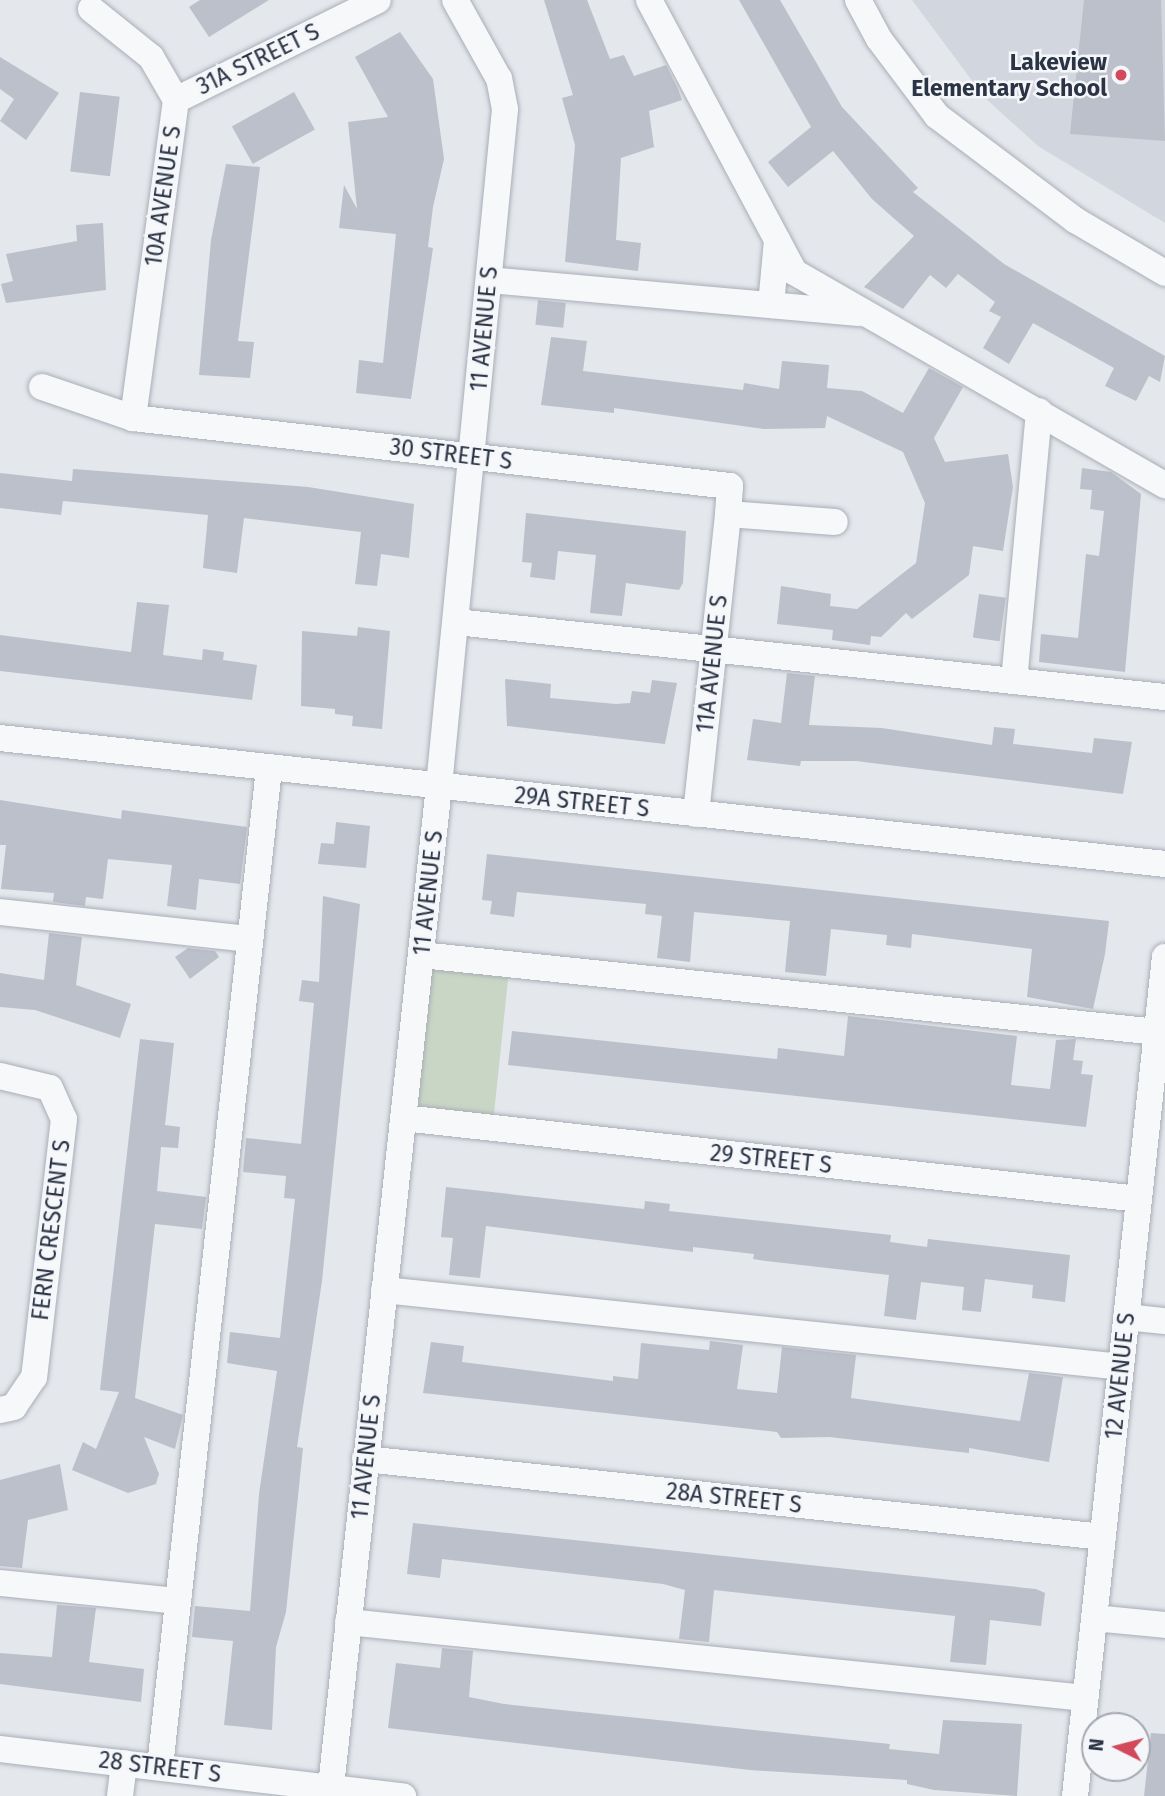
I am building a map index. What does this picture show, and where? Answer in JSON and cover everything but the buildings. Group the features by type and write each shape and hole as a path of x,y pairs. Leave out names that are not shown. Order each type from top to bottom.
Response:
{"street":[{"name":"31A STREET S","path":"176,100 379,0"},
{"name":"11 AVENUE S","path":"331,1792 456,622 505,109 499,79 456,0"},
{"path":"649,0 794,272 1165,485"},
{"path":"858,0 879,39 937,116 1063,212 1165,273"},
{"name":"10A AVENUE S","path":"91,9 150,57 176,100 133,418"},
{"path":"771,305 777,240"},
{"path":"489,280 868,314"},
{"name":"30 STREET S","path":"42,387 133,418 730,486 728,514"},
{"path":"1014,681 1039,411"},
{"path":"728,514 835,522"},
{"name":"11A AVENUE S","path":"696,814 728,514"},
{"path":"456,622 1165,697"},
{"name":"29A STREET S","path":"0,738 1165,864"},
{"path":"160,1767 247,939 269,768"},
{"path":"0,912 247,939"},
{"path":"421,955 1157,1032"},
{"name":"12 AVENUE S","path":"1075,1796 1165,957"},
{"name":"FERN CRESCENT S","path":"0,1076 50,1088 64,1118 34,1377 14,1408 0,1410"},
{"name":"29 STREET S","path":"403,1118 1139,1199"},
{"path":"384,1290 1121,1367"},
{"path":"1126,1317 1165,1321"},
{"name":"28A STREET S","path":"365,1459 1102,1537"},
{"path":"0,1583 178,1601"},
{"path":"1094,1618 1165,1625"},
{"path":"348,1622 1085,1698"},
{"name":"28 STREET S","path":"0,1749 160,1767 331,1792 403,1796"},
{"path":"120,1796 124,1763"}],"shaded area":[{"path":"912,0 1165,0 1165,223 1038,146 985,98"}],"green space":[{"path":"420,966 509,975 493,1127 404,1118"}],"place":[{"name":"Lakeview Elementary School","path":"1121,75"}]}
